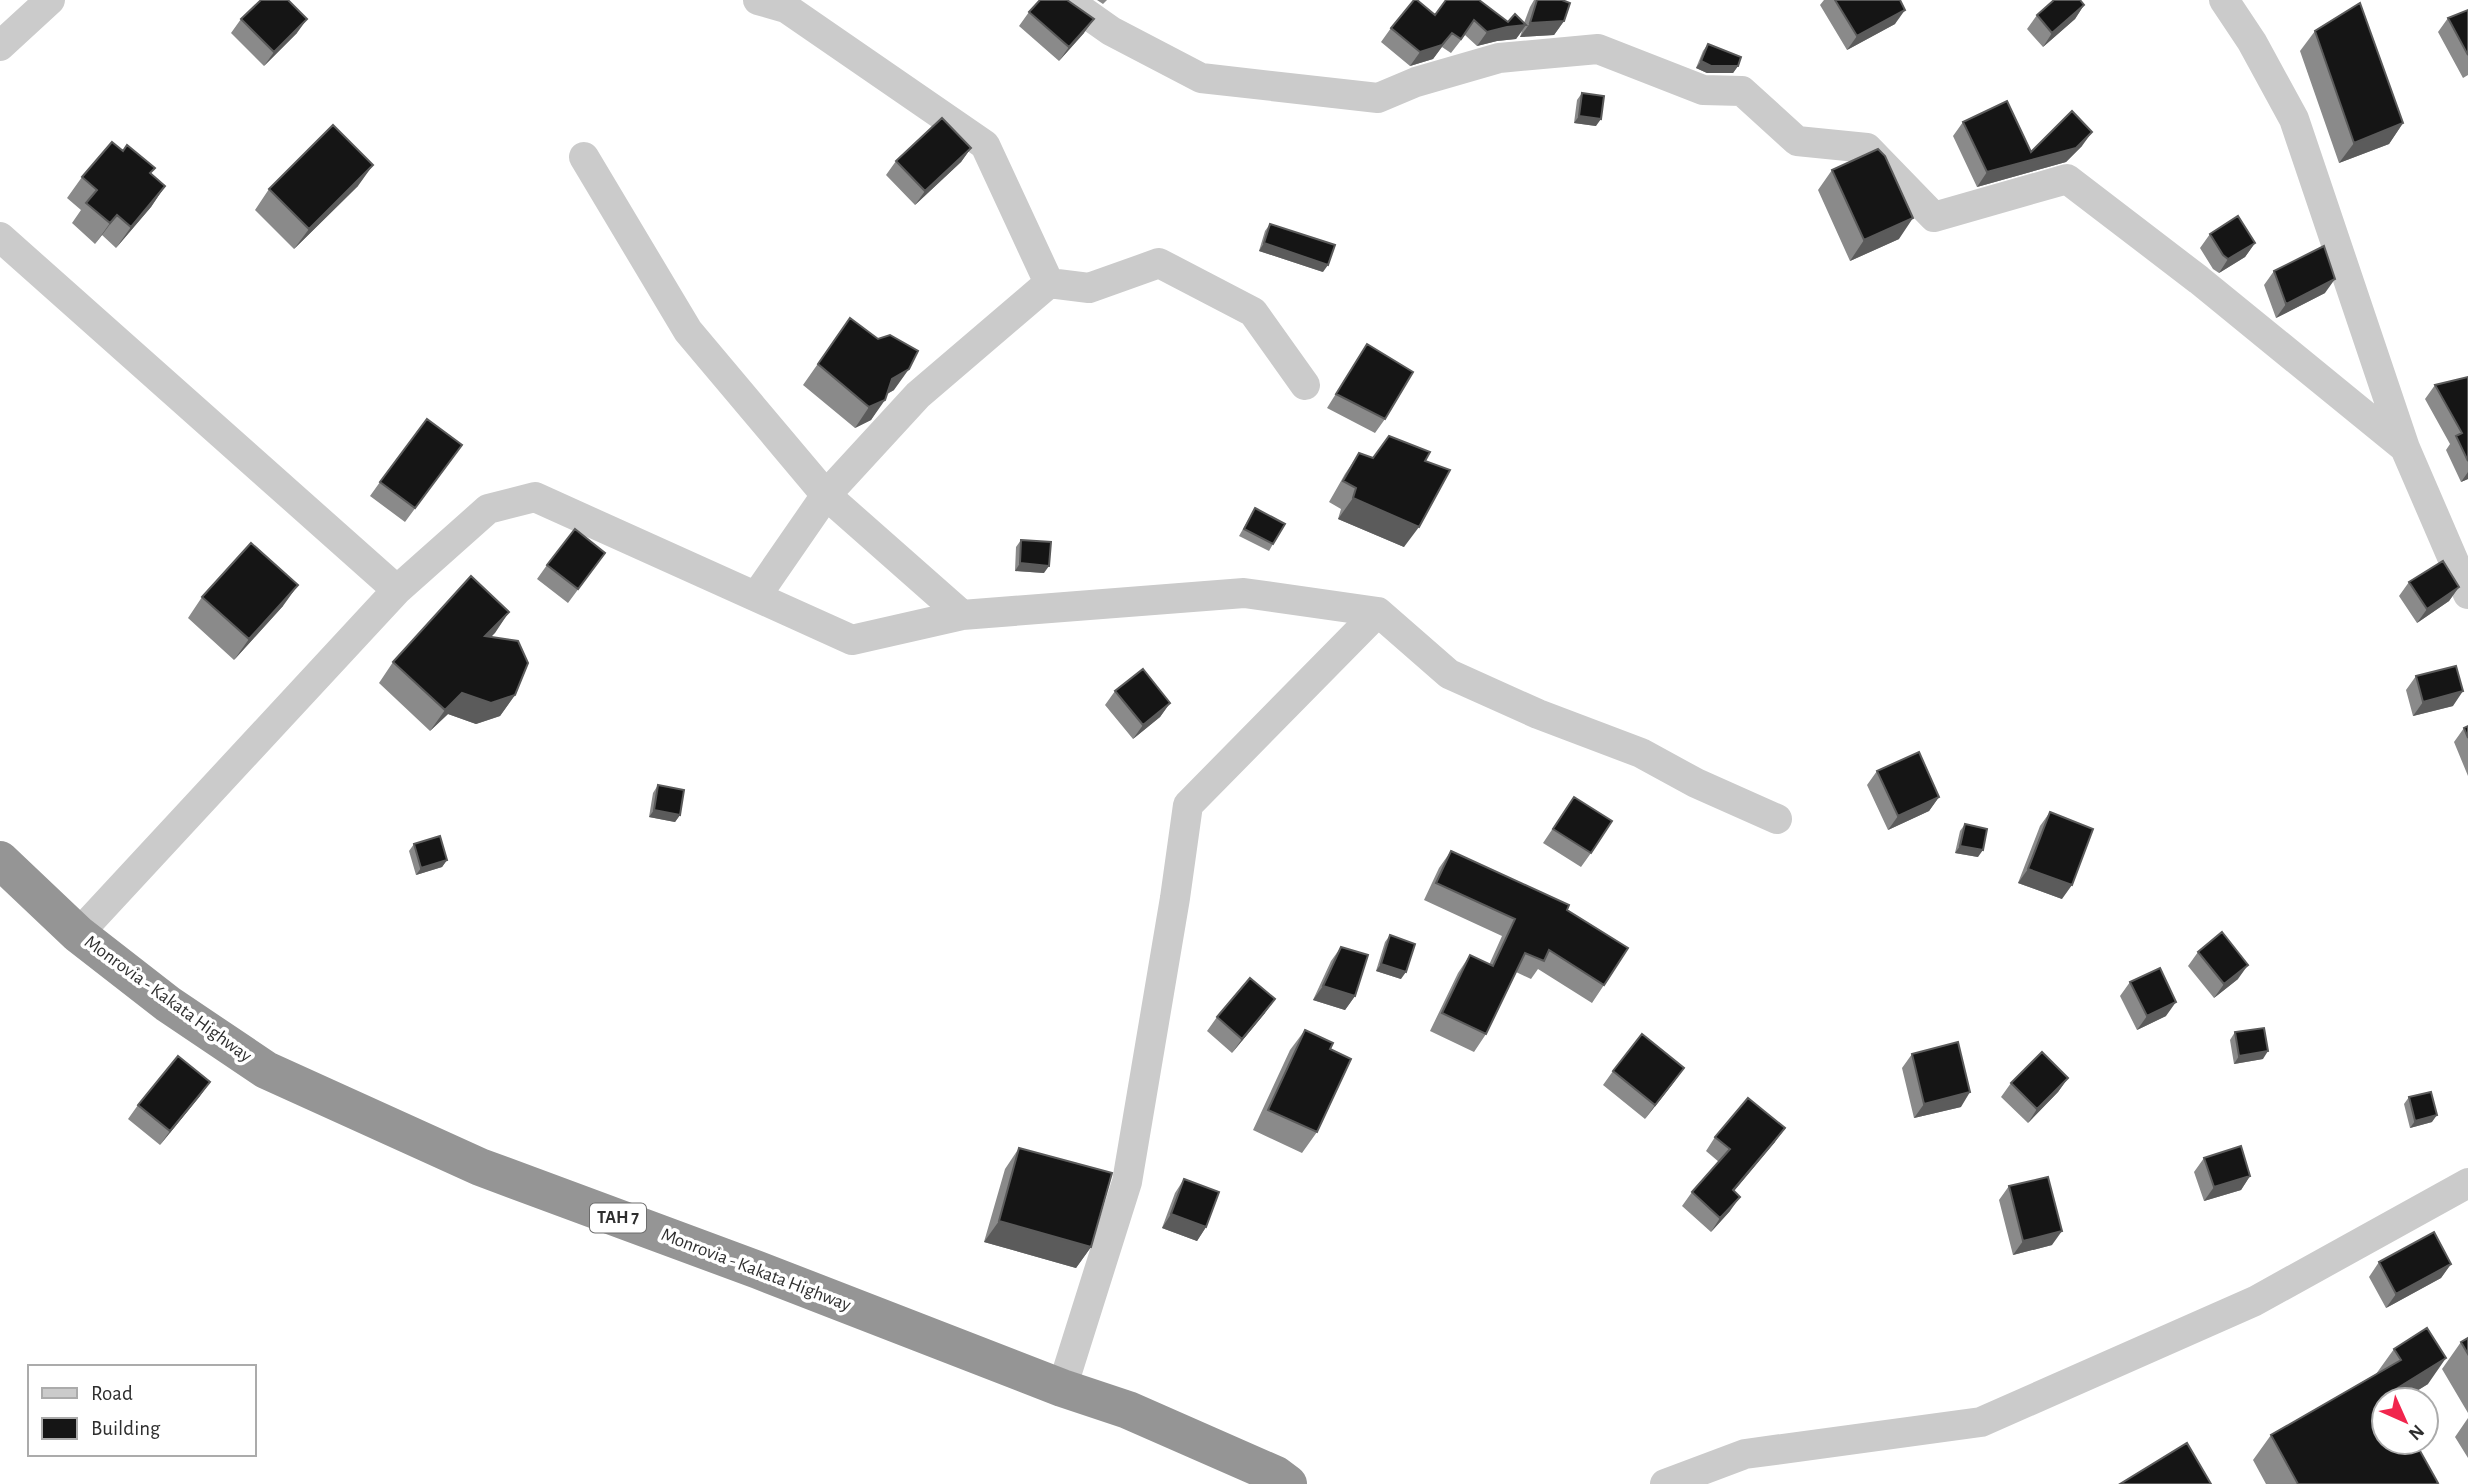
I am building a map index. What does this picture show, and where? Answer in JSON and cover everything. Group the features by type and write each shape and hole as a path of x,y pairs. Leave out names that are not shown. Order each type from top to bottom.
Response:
{"highway":[{"name":"Monrovia - Kakata Highway","path":"0,860 78,934 168,1004 266,1070 480,1167 758,1270 1062,1388 1128,1410 1276,1475 1289,1484"}],"street":[{"path":"0,46 50,0"},
{"path":"758,0 799,4 985,145 1049,283"},
{"path":"1067,0 1111,31 1202,78 1378,98 1416,82 1499,58 1598,49 1703,90 1742,91 1797,141 1867,148 1934,217 2067,179 2199,281 2405,448"},
{"path":"2224,0 2252,42 2294,119 2405,448 2468,594"},
{"path":"584,157 688,331 826,495 962,615"},
{"path":"0,237 397,590"},
{"path":"757,596 826,495 918,395 1049,283 1089,288 1160,263 1252,312 1305,385"},
{"path":"78,934 397,590 488,509 535,497 852,640 962,615 1244,593 1378,612 1449,674 1538,714 1641,753 1696,783 1777,819"},
{"path":"1062,1388 1128,1182 1188,805 1378,612"},
{"path":"1665,1484 1745,1454 1981,1422 2255,1301 2468,1183"}],"building":[{"path":"261,0 288,0 307,19 274,52 241,19"},
{"path":"1040,0 1067,0 1094,19 1069,47 1029,12"},
{"path":"1414,0 1435,15 1446,0 1479,0 1508,22 1515,14 1526,25 1487,32 1474,20 1461,39 1452,33 1442,45 1420,52 1391,28"},
{"path":"1537,0 1562,0 1570,3 1564,21 1530,23"},
{"path":"1835,0 1900,0 1905,10 1857,36"},
{"path":"2054,0 2080,0 2084,5 2052,33 2037,15"},
{"path":"2360,3 2403,123 2354,143 2315,31"},
{"path":"2468,10 2468,55 2448,18"},
{"path":"1708,44 1741,57 1738,66 1711,66 1701,61"},
{"path":"1582,93 1604,96 1601,119 1579,116"},
{"path":"2007,101 2031,152 2072,111 2092,132 2076,148 1987,172 1963,122"},
{"path":"942,118 971,148 925,191 896,161"},
{"path":"333,125 373,165 309,229 269,189"},
{"path":"112,142 123,151 127,145 155,168 150,173 165,186 131,227 117,215 110,223 86,203 97,190 82,177"},
{"path":"1878,149 1885,156 1913,218 1864,240 1832,170"},
{"path":"2238,216 2255,243 2228,259 2210,234"},
{"path":"1270,224 1335,245 1328,265 1264,243"},
{"path":"2324,246 2335,279 2286,304 2274,271"},
{"path":"850,318 878,339 890,335 918,351 909,369 892,379 885,400 869,407 818,364"},
{"path":"1367,344 1413,372 1385,419 1336,394"},
{"path":"2468,377 2468,461 2456,436 2462,433 2435,385"},
{"path":"427,419 462,445 415,508 380,482"},
{"path":"1389,436 1430,452 1425,461 1450,470 1419,527 1353,498 1356,488 1343,481 1359,453 1373,458"},
{"path":"1255,508 1285,524 1273,544 1244,529"},
{"path":"575,529 605,553 578,589 547,565"},
{"path":"1021,540 1051,542 1049,566 1020,563"},
{"path":"251,543 298,585 249,639 202,597"},
{"path":"2443,561 2459,587 2427,609 2409,582"},
{"path":"471,576 509,612 485,636 518,641 528,663 515,695 491,703 462,693 445,710 393,662"},
{"path":"2456,666 2463,691 2423,702 2416,676"},
{"path":"1143,669 1170,703 1143,725 1115,691"},
{"path":"1919,752 1939,797 1898,816 1877,771"},
{"path":"658,785 684,790 680,815 654,810"},
{"path":"1574,797 1612,821 1591,853 1553,829"},
{"path":"2050,812 2093,829 2072,885 2028,869"},
{"path":"1965,824 1987,829 1983,850 1960,846"},
{"path":"440,836 447,860 421,868 414,844"},
{"path":"1451,851 1569,905 1567,910 1628,948 1604,985 1549,950 1544,961 1525,953 1486,1034 1442,1013 1470,955 1493,966 1515,919 1436,883"},
{"path":"2222,932 2248,965 2224,984 2198,952"},
{"path":"1390,935 1415,944 1406,972 1381,964"},
{"path":"1341,947 1368,955 1355,996 1323,986"},
{"path":"2160,968 2176,1002 2147,1016 2130,982"},
{"path":"1250,978 1275,999 1242,1039 1217,1017"},
{"path":"2264,1028 2268,1051 2239,1056 2235,1032"},
{"path":"1305,1030 1333,1043 1330,1049 1351,1059 1317,1132 1268,1110"},
{"path":"1642,1034 1684,1068 1655,1105 1613,1071"},
{"path":"1958,1042 1970,1092 1924,1104 1912,1054"},
{"path":"2042,1052 2068,1078 2037,1109 2011,1083"},
{"path":"178,1056 210,1082 170,1131 138,1105"},
{"path":"2431,1092 2437,1115 2415,1121 2409,1097"},
{"path":"1748,1098 1785,1128 1733,1190 1740,1197 1720,1218 1692,1192 1730,1149 1715,1137"},
{"path":"2241,1146 2250,1176 2214,1187 2204,1158"},
{"path":"1019,1148 1112,1173 1091,1247 999,1221"},
{"path":"2048,1177 2062,1231 2023,1241 2009,1186"},
{"path":"1184,1179 1219,1192 1206,1227 1171,1214"},
{"path":"2434,1232 2451,1264 2396,1294 2379,1262"},
{"path":"2427,1328 2446,1358 2401,1386 2370,1386 2370,1456 2423,1456 2438,1483 2298,1484 2271,1435 2401,1360 2394,1349"},
{"path":"2468,1338 2468,1354 2461,1342"},
{"path":"2187,1443 2211,1484 2120,1484"}]}
